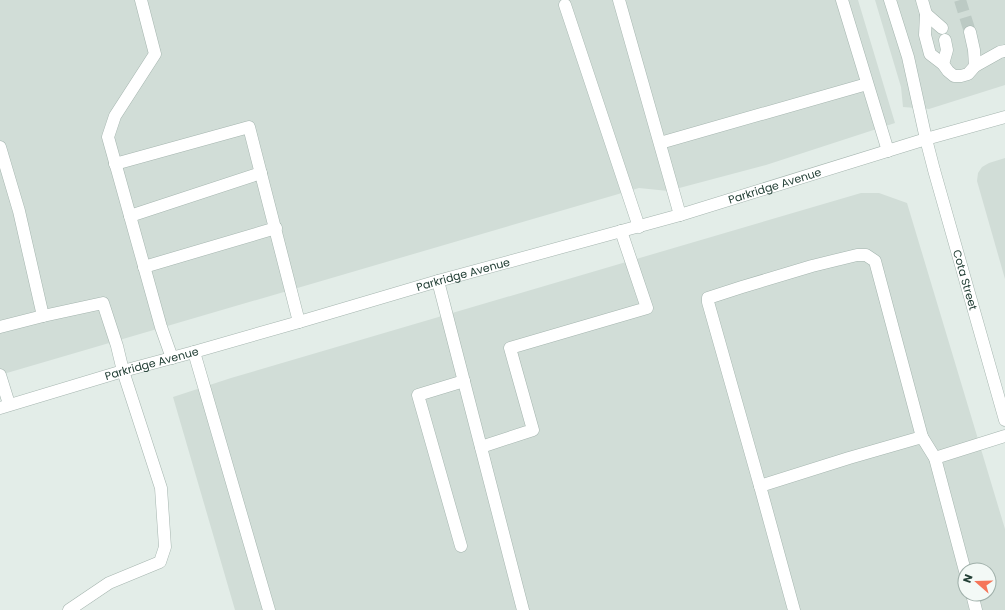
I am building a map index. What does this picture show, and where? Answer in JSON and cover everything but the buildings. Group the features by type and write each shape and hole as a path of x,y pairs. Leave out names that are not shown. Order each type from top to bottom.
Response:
{"street":[{"path":"141,0 155,54 115,116 108,137 161,327 172,358"},
{"path":"619,0 680,215"},
{"path":"842,0 888,151"},
{"name":"Cota Street","path":"890,0 908,57 926,139 1005,420"},
{"path":"922,0 926,14 925,35 930,54 943,64 954,76 968,74 974,66 1000,52 1005,51"},
{"path":"565,5 639,227"},
{"path":"926,14 943,34 947,50 943,64"},
{"path":"970,32 974,50 974,66"},
{"path":"660,144 867,84"},
{"name":"Parkridge Avenue","path":"4,406 299,322 438,280 639,227 926,139 1005,117"},
{"path":"115,164 249,127 299,322"},
{"path":"0,147 19,211 43,316"},
{"path":"130,216 261,173"},
{"path":"144,267 276,228"},
{"path":"481,447 533,430 510,348 647,308 621,231"},
{"path":"794,610 708,298 812,266 857,254 866,255 875,261 922,437 935,458 963,562"},
{"path":"438,280 524,610"},
{"path":"0,328 103,302 123,371 161,488 165,547 160,562 109,583 69,610"},
{"path":"194,352 269,610"},
{"path":"0,375 4,406"},
{"path":"462,546 418,395 464,381"},
{"path":"935,458 1005,436"},
{"path":"760,486 922,437"}],"shaded area":[{"path":"0,0 858,0 895,123 766,165 668,191 639,188 0,375"},
{"path":"875,0 1005,0 1005,85 929,109 903,107 901,87"},
{"path":"1005,158 1005,279 977,181 978,173 982,167"},
{"path":"861,193 879,193 907,203 1005,529 1005,610 235,610 173,397 231,378"}],"tunnel":[{"path":"960,0 970,32"}]}
